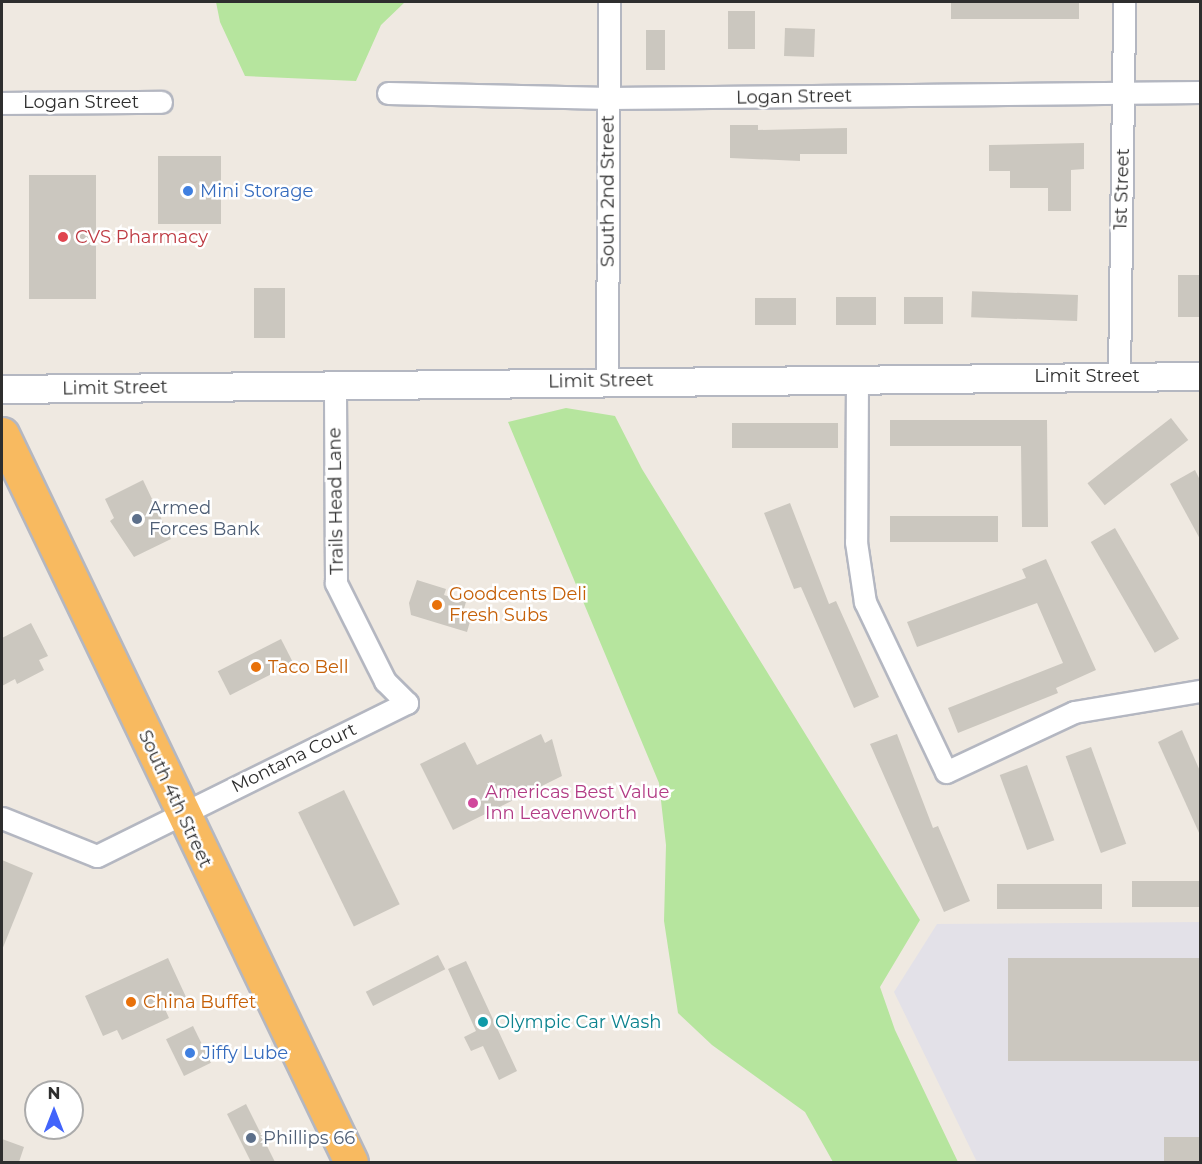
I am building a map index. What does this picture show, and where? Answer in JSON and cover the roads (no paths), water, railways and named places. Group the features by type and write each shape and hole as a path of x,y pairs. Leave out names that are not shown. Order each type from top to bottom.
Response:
{"highway":[{"name":"South 4th Street","path":"2,434 180,812 351,1162"}],"street":[{"name":"South 2nd Street","path":"607,380 609,2"},
{"name":"1st Street","path":"1119,376 1125,93 1124,2"},
{"name":"Logan Street","path":"388,93 609,99 1200,92"},
{"name":"Logan Street","path":"2,103 161,102"},
{"name":"Limit Street","path":"2,389 335,386 607,380 1200,376"},
{"path":"857,378 855,542 865,602 946,772 1074,712 1200,692"},
{"name":"Trails Head Lane","path":"335,386 336,583 385,681 407,703"},
{"name":"Montana Court","path":"2,818 97,856 180,812 407,703"}],"place":[{"name":"Mini Storage","path":"188,191"},
{"name":"CVS Pharmacy","path":"63,237"},
{"name":"Armed Forces Bank","path":"137,519"},
{"name":"Goodcents Deli Fresh Subs","path":"437,605"},
{"name":"Taco Bell","path":"256,667"},
{"name":"Americas Best Value Inn Leavenworth","path":"473,803"},
{"name":"China Buffet","path":"131,1002"},
{"name":"Olympic Car Wash","path":"483,1022"},
{"name":"Jiffy Lube","path":"190,1053"},
{"name":"Phillips 66","path":"251,1138"}]}
